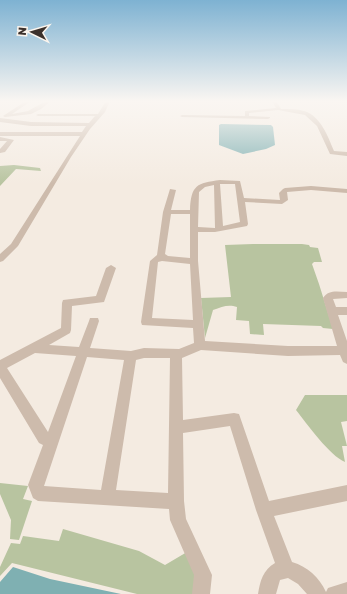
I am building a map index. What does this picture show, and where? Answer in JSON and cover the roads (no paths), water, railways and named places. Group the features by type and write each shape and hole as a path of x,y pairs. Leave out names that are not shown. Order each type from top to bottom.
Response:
{"street":[{"path":"0,259 14,246 88,129"},
{"path":"322,129 332,153 347,154"},
{"path":"0,134 84,134"},
{"path":"0,139 12,140 3,151 0,151"},
{"path":"194,229 219,229 244,224 238,182 222,181 217,184 203,185 196,191 194,229 194,261 200,345"},
{"path":"217,184 219,229"},
{"path":"240,200 282,202 284,200 283,193 285,190 311,188 347,191"},
{"path":"172,190 167,212 161,254 165,259 194,261"},
{"path":"167,212 195,212"},
{"path":"163,256 154,261 146,322 198,324"},
{"path":"52,439 44,438 0,367 66,330 67,303 100,299 111,268"},
{"path":"34,348 131,356 144,353 180,354 200,345 281,351 346,353 328,298 331,295 347,296"},
{"path":"332,311 347,311"},
{"path":"94,321 36,485 38,493 176,501"},
{"path":"176,354 176,501 178,520 203,575 201,594"},
{"path":"107,497 131,356"},
{"path":"176,427 234,419 264,510 286,569"},
{"path":"264,510 347,493"},
{"path":"267,594 269,583 273,576 279,571 286,569 294,570 309,580 317,594"},
{"path":"334,594 347,591"}],"water":[{"path":"219,129 273,129 275,145 266,149 243,154 219,145"},
{"path":"13,567 50,579 121,594 0,594 0,582"}]}
